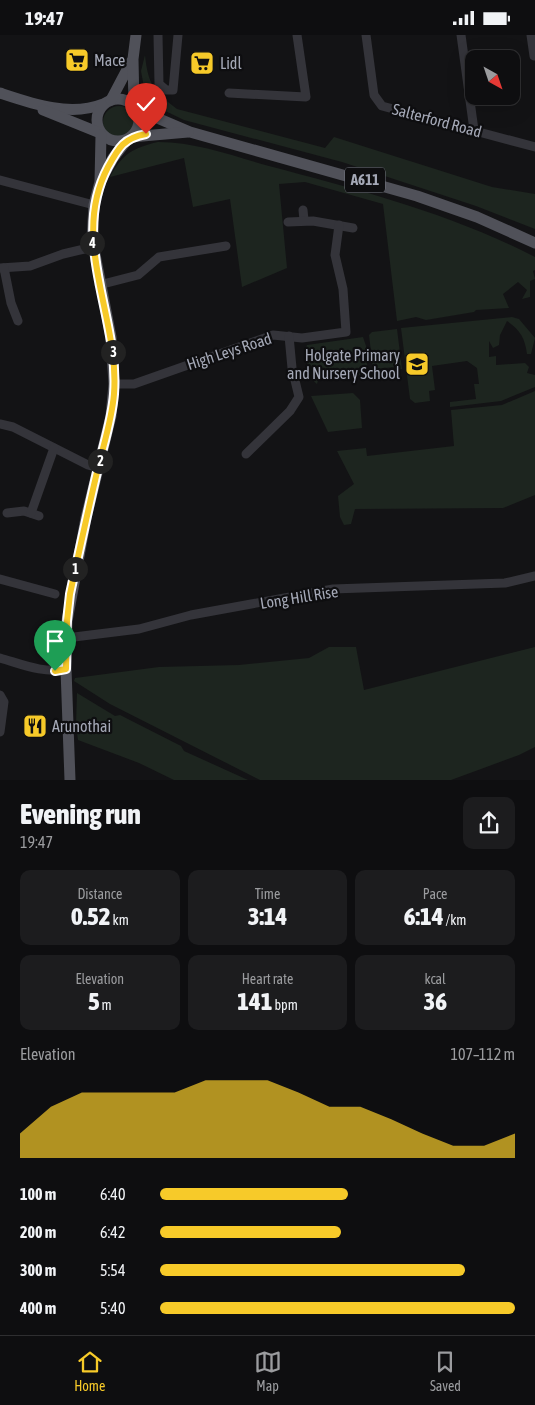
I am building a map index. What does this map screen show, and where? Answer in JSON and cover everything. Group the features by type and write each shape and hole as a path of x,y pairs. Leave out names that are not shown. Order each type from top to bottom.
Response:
{"main road":[{"path":"100,181 113,158 139,124 135,108 133,59 136,35"},
{"path":"70,780 66,638 70,594 111,416 114,384 111,337 99,285 93,247 94,205 100,181 101,133 96,119 98,112 108,102 133,59"},
{"path":"0,93 101,133 113,141 129,138"},
{"path":"28,103 78,110 124,100 135,108"},
{"name":"A611","path":"135,108 190,132 417,196 477,217 535,243"},
{"name":"A611","path":"129,138 190,132"}],"street":[{"path":"158,35 158,84 166,90 173,90 178,35"},
{"path":"229,93 306,97 297,35"},
{"name":"Salterford Road","path":"366,35 377,101 382,106 535,147"},
{"path":"461,35 474,130"},
{"path":"531,35 534,56"},
{"path":"0,181 94,205"},
{"path":"303,210 304,220"},
{"path":"288,222 304,220 353,228"},
{"name":"High Leys Road","path":"114,384 134,384 273,335 302,337 346,332 343,289 335,255 339,225"},
{"path":"99,285 138,275 159,257 226,246"},
{"path":"18,321 2,268 30,266 63,254 93,247"},
{"path":"192,252 194,262"},
{"path":"246,454 290,411 299,397 292,368 289,336"},
{"path":"0,424 13,427 98,468"},
{"path":"7,513 16,511 35,515 54,448"},
{"name":"Long Hill Rise","path":"66,638 139,629 191,615 333,589 505,583 535,576"},
{"path":"0,579 55,594"},
{"path":"0,658 43,670 55,671 66,669"},
{"path":"0,695 4,702 0,732"}],"shaded area":[{"path":"145,55 150,81 158,92 177,109 325,148 334,137 492,187 535,194 535,229 476,206 342,162 184,120 155,106 145,93 141,71"},
{"path":"119,106 131,110 135,122 131,134 119,138 107,134 103,122 107,110"},
{"path":"158,142 186,144 228,154 405,204 471,228 535,257 535,270 533,271 535,279 530,281 530,297 522,299 527,290 518,282 503,294 509,308 476,310 474,312 426,320 416,317 397,321 383,204 305,182 279,184 287,268 242,287 230,199 193,207 184,158 110,177 124,157 135,149"},
{"path":"512,317 519,319 535,338 531,354 527,354 525,343 519,331 507,321 500,335 499,345 493,348 489,341 489,357 496,356 496,365 525,363 529,367 527,373 535,375 535,387 501,401 450,407 450,402 476,399 474,384 479,384 477,368 467,361 432,366 435,390 429,391 430,401 415,403 410,399 401,328"},
{"path":"397,329 402,369 396,369 396,367 373,369 369,335 372,332"},
{"path":"363,337 366,346 367,366 355,380 354,374 319,377 317,384 309,377 305,350 307,345"},
{"path":"535,391 535,495 503,508 355,509 351,524 344,525 340,517 338,496 354,484 337,451 366,448 367,456 454,446 451,410 502,405"},
{"path":"353,393 360,400 362,428 328,432 311,396"},
{"path":"329,647 356,647 364,690 535,647 535,747 519,755 451,780 260,780 110,704 74,681 75,678 159,667 239,665 309,658"},
{"path":"77,693 115,716 120,715 181,746 184,751 248,780 174,780 139,763 78,740 76,725"}],"place":[{"name":"Mace","path":"77,60"},
{"name":"Lidl","path":"202,63"},
{"name":"Holgate Primary and Nursery School","path":"417,364"},
{"name":"Arunothai","path":"35,726"}],"route":[{"path":"55,671 66,669 67,621 70,594 114,394 114,362 111,337 99,285 92,239 94,205 100,181 113,158 131,137 146,134"}]}
